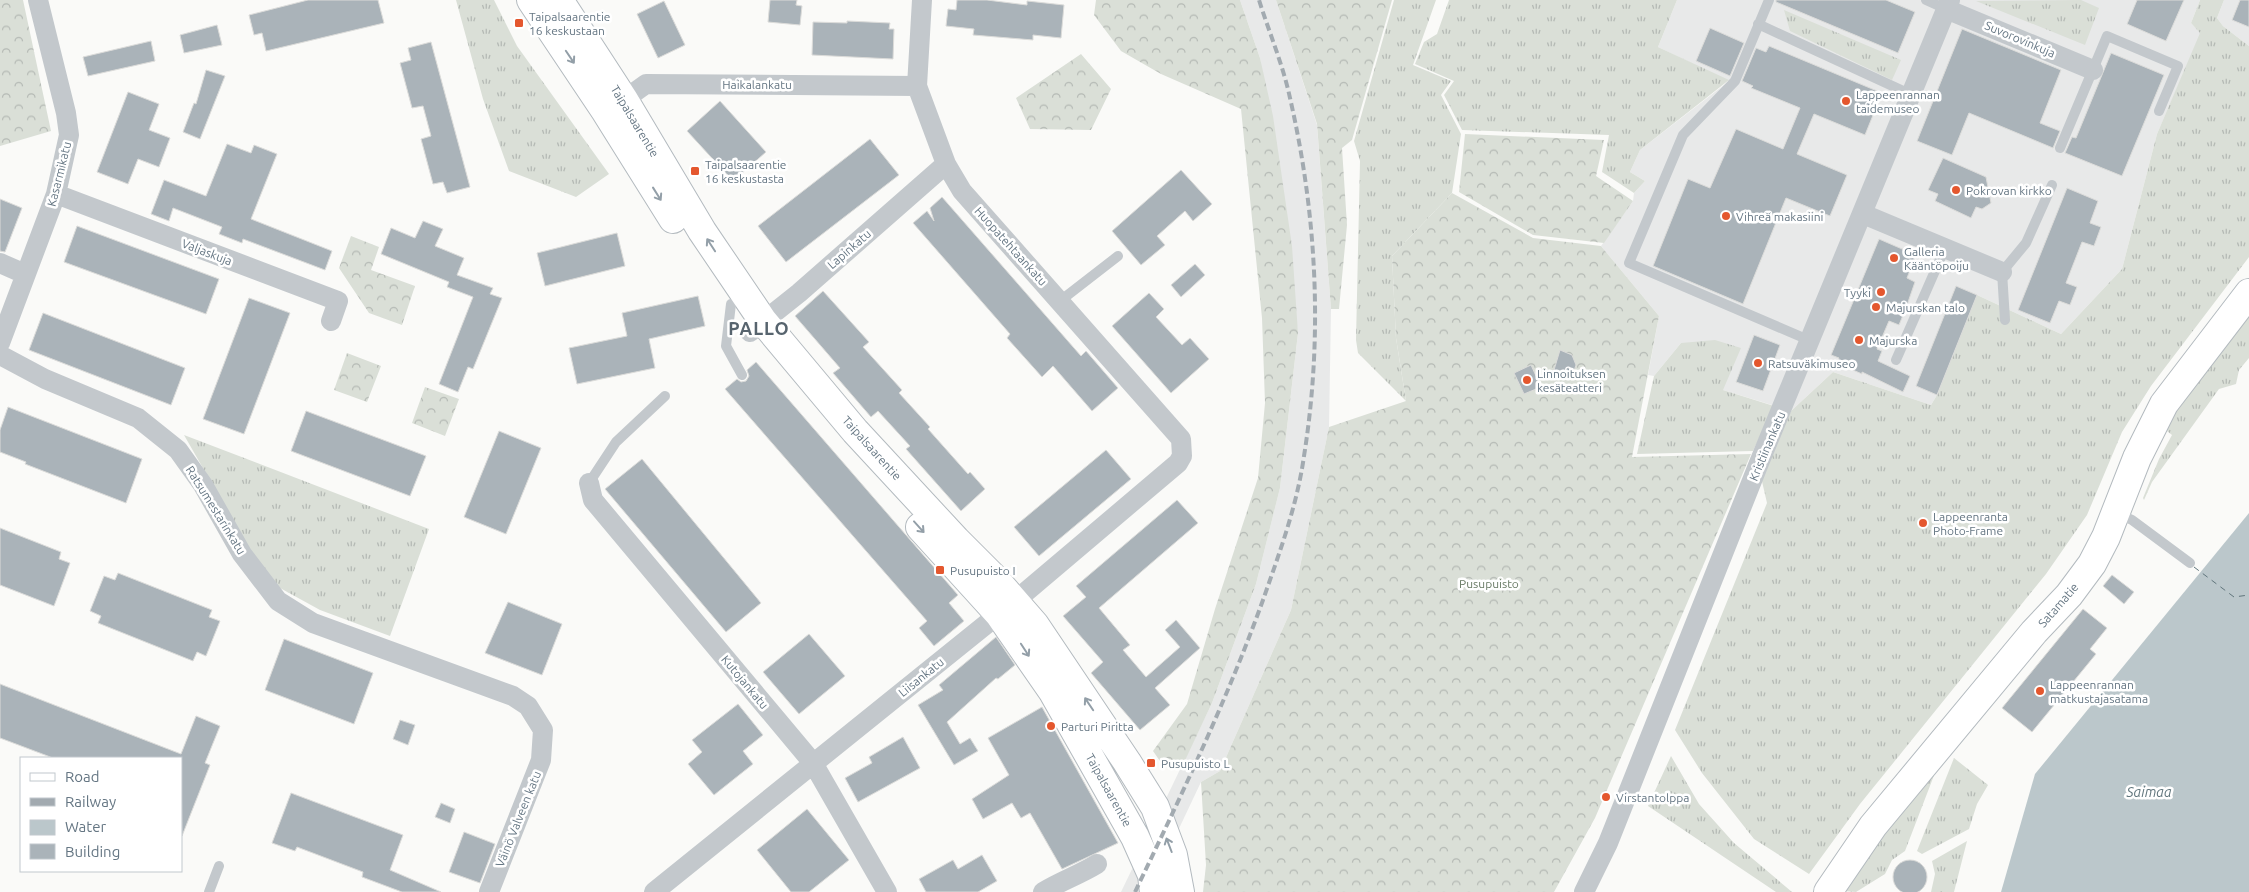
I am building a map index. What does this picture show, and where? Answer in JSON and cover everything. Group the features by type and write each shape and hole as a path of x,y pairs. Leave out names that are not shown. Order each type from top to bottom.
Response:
{"main road":[{"name":"Taipalsaarentie","path":"531,0 615,106 702,232 756,327"},
{"name":"Taipalsaarentie","path":"559,0 688,244 730,304 756,327 856,431 1007,607 1035,625 1155,807 1173,855 1180,892"},
{"name":"Satamatie","path":"1828,892 1873,826 2034,632 2069,595 2092,564 2116,512 2137,458 2164,404 2249,293"},
{"name":"Taipalsaarentie","path":"1007,607 1022,646 1094,761 1135,837 1152,875 1154,892"}],"street":[{"name":"Kasarmikatu","path":"0,343 56,194 69,135 66,113 38,0"},
{"name":"Huopatehtaankatu","path":"922,0 916,86 946,164 962,191 1181,439 1182,456"},
{"name":"Suvorovinkuja","path":"1948,4 2093,70"},
{"name":"Kristiinankatu","path":"1584,892 1608,843 1948,4"},
{"name":"Haikalankatu","path":"615,106 646,84 916,86"},
{"name":"Lapinkatu","path":"756,327 946,164"},
{"name":"Valjaskuja","path":"56,194 338,301 331,321"},
{"path":"1863,214 2002,272"},
{"path":"0,263 25,274"},
{"name":"Ratsumestarinkatu","path":"0,355 45,379 138,418 178,450 203,485 242,554 278,601 313,623 513,696 528,706 536,716"},
{"name":"Liisankatu","path":"654,892 1007,607 1178,463 1182,456"},
{"name":"Kutojankatu","path":"589,483 593,500 813,763 887,892"},
{"name":"Väinö Valveen katu","path":"489,892 542,760 543,730 536,716"},
{"path":"1043,892 1059,882 1080,875 1097,864"}],"lane":[{"path":"1768,0 1735,81 1683,135 1629,263 1811,341"},
{"path":"1926,0 1948,4"},
{"path":"1758,24 1912,95"},
{"path":"2060,148 2108,36 2178,66 2159,111"},
{"path":"2005,320 2002,272 2026,243 2052,185"},
{"path":"1896,360 1944,248"},
{"path":"1060,301 1118,256"},
{"path":"730,304 726,346 742,375"},
{"path":"589,483 616,442 665,396"},
{"path":"2116,512 2132,520 2190,563"},
{"path":"209,892 219,866"}],"shaded area":[{"path":"1240,0 1276,0 1317,125 1331,309 1329,427 1291,610 1220,771 1201,782 1149,892 1121,892 1212,703 1256,584 1280,488 1298,333 1260,58"},
{"path":"1677,0 2200,0 2191,23 2201,33 2157,134 2122,269 2061,334 1977,295 1937,395 1931,405 1833,372 1791,411 1723,390 1681,343 1654,376 1648,375 1659,316 1601,246 1633,201 1634,193 1645,181 1630,172 1640,150 1729,81 1658,47"},
{"path":"2224,0 2249,0 2249,46 2223,26 2217,18"}],"green space":[{"path":"0,0 23,0 51,131 0,146"},
{"path":"456,0 494,0 517,46 609,174 576,197 509,171 483,99"},
{"path":"1096,0 1240,0 1260,58 1273,116 1292,246 1298,333 1280,488 1256,584 1212,703 1181,769 1162,764 1153,751 1187,704 1215,609 1258,478 1265,403 1262,318 1241,109 1161,74 1121,51 1094,15"},
{"path":"1276,0 1392,0 1352,140 1342,148 1347,225 1339,309 1331,309 1317,124"},
{"path":"1394,0 1436,0 1413,65 1451,81 1441,95 1461,134 1452,193 1392,256 1396,338 1406,401 1358,353 1356,340 1360,161 1354,141"},
{"path":"1449,0 1677,0 1658,47 1729,80 1640,150 1630,172 1645,181 1634,193 1602,172 1609,135 1462,130 1444,95 1454,81 1415,64 1424,42 1437,34"},
{"path":"2081,0 2099,8 2085,45 1976,1"},
{"path":"2200,0 2224,0 2217,18 2223,26 2249,46 2249,257 2151,386 2122,432 2087,515 2046,574 1860,804 1809,874 1754,839 1702,773 1675,730 1767,503 1761,477 1791,411 1833,372 1931,405 1937,395 1977,295 2061,334 2122,269 2157,134 2200,33 2191,23"},
{"path":"1784,10 1901,60 1892,80 1790,31"},
{"path":"1081,54 1111,89 1091,130 1030,129 1016,98"},
{"path":"1465,134 1604,140 1596,176 1633,201 1604,243 1533,235 1459,192"},
{"name":"Pusupuisto","path":"1452,193 1533,238 1601,246 1659,316 1632,457 1751,454 1595,818 1554,892 1203,892 1206,865 1201,782 1220,771 1291,610 1329,427 1406,401 1396,338 1392,256"},
{"path":"351,236 379,247 371,270 415,286 402,325 369,313 339,268"},
{"path":"2249,311 2249,358 2239,370 2236,384 2219,389 2152,482 2144,500 2143,498 2159,459 2172,435 2167,431 2176,405"},
{"path":"1715,340 1741,348 1723,390 1774,406 1753,451 1637,454 1654,376 1681,343"},
{"path":"347,353 381,366 367,402 334,390"},
{"path":"425,387 459,399 445,436 412,423"},
{"path":"184,435 429,529 390,636 320,610 280,588 255,559"},
{"path":"1671,756 1699,804 1734,843 1792,892 1776,892 1648,806"},
{"path":"1954,758 1988,785 1977,804 1969,829 1922,854 1917,851"},
{"path":"1938,765 1905,851 1892,860 1885,874 1856,892 1843,891 1870,852"},
{"path":"1967,841 1954,892 1931,892 1935,874 1932,861"}],"water":[{"name":"Saimaa","path":"2249,513 2249,892 2001,892 2035,774"}],"building":[{"path":"308,0 378,0 384,23 266,51 262,33 254,35 249,15"},
{"path":"770,0 797,0 796,5 802,6 800,25 768,22"},
{"path":"957,0 987,0 1027,5 1027,1 1064,5 1061,38 1033,35 1033,40 973,35 974,29 946,26 948,9 956,10"},
{"path":"1776,0 1886,0 1915,12 1898,53 1776,2"},
{"path":"2137,0 2184,0 2166,41 2127,24"},
{"path":"2240,0 2249,0 2249,27 2232,20"},
{"path":"664,1 685,45 658,58 637,14"},
{"path":"847,21 890,23 889,29 894,29 893,59 812,55 813,22 847,23"},
{"path":"217,25 222,45 184,53 180,35"},
{"path":"1710,28 1744,43 1730,76 1696,61"},
{"path":"1962,29 2061,70 2040,123 2060,131 2053,148 1969,113 1952,155 1917,141"},
{"path":"151,41 155,61 88,76 83,57"},
{"path":"431,42 470,187 447,193 443,182 433,184 421,139 431,136 423,106 412,108 400,63 411,60 408,48"},
{"path":"1769,46 1882,93 1865,135 1814,114 1797,154 1847,175 1830,216 1786,198 1743,304 1653,266 1688,179 1710,188 1736,129 1783,149 1800,108 1751,88 1753,86 1742,81 1756,48 1766,52"},
{"path":"2111,53 2164,75 2122,176 2065,153 2072,137 2076,138"},
{"path":"206,70 225,76 200,139 183,132 194,103 196,104"},
{"path":"128,92 159,104 149,130 170,138 159,167 138,159 128,184 97,172"},
{"path":"720,101 766,152 733,181 687,131"},
{"path":"870,139 899,175 786,262 758,226"},
{"path":"227,144 251,153 254,145 277,154 251,219 332,251 325,270 243,239 242,243 219,234 222,227 173,208 169,221 151,214 164,180 206,196"},
{"name":"Pokrovan kirkko","path":"1943,158 1986,177 1991,203 1982,209 1976,207 1971,218 1935,201 1938,194 1928,190"},
{"path":"1181,170 1212,204 1193,221 1185,211 1157,236 1165,245 1141,265 1112,231"},
{"path":"2067,188 2098,201 2090,223 2101,227 2094,246 2082,242 2066,283 2077,287 2070,305 2059,301 2050,323 2018,310"},
{"path":"942,197 1081,356 1086,351 1118,388 1092,411 1053,366 1042,377 1007,338 1010,334 913,223 927,211 934,221 930,208"},
{"path":"0,199 22,208 5,252 0,251"},
{"path":"423,221 443,229 435,246 464,258 457,275 493,288 490,294 502,298 473,369 468,367 458,392 439,384 473,297 447,287 449,282 381,254 391,228 415,238"},
{"path":"77,226 219,279 206,314 64,262"},
{"path":"617,233 625,266 545,286 537,253"},
{"name":"Majurskan talo","path":"1879,239 1916,255 1907,278 1915,282 1899,325 1889,321 1877,349 1882,351 1878,361 1910,376 1903,392 1862,372 1862,374 1837,363 1839,358 1831,355"},
{"path":"1195,264 1205,275 1181,297 1171,285"},
{"path":"1956,286 1977,295 1937,395 1916,386"},
{"path":"823,291 869,342 863,347 902,390 899,393 930,427 928,429 968,474 970,472 985,489 961,511 906,449 910,446 878,411 871,417 833,373 840,368 795,316"},
{"path":"1149,293 1164,309 1156,317 1182,345 1190,338 1209,359 1171,393 1112,326"},
{"path":"698,296 705,326 649,339 655,368 577,384 569,348 627,336 622,313"},
{"path":"249,298 290,313 244,434 203,419"},
{"path":"43,313 185,368 171,405 29,350"},
{"name":"Ratsuväkimuseo","path":"1754,335 1780,345 1763,391 1736,382"},
{"path":"1560,350 1572,355 1576,365 1572,377 1554,370"},
{"path":"756,362 958,595 949,603 964,621 934,646 919,628 927,621 725,389 737,379 741,382 746,381 749,376 747,370"},
{"name":"Linnoituksen kesäteatteri","path":"1531,365 1541,387 1524,394 1514,373"},
{"path":"8,407 142,459 126,503 25,464 26,462 0,452 0,430"},
{"path":"306,411 426,456 410,496 291,451"},
{"path":"499,431 541,448 506,534 464,517"},
{"path":"1106,450 1131,479 1039,556 1014,527"},
{"path":"642,459 761,603 726,632 605,489"},
{"path":"1177,500 1198,523 1099,608 1130,645 1123,650 1146,677 1180,647 1165,630 1176,620 1200,648 1155,688 1170,705 1140,730 1091,673 1103,662 1063,616 1086,597 1076,586"},
{"path":"0,528 61,552 59,559 70,563 54,606 0,585"},
{"path":"118,573 212,610 209,617 220,621 206,656 197,652 193,661 98,623 101,616 90,611 104,576 115,580"},
{"path":"2112,575 2134,592 2124,604 2103,586"},
{"path":"508,602 562,624 542,675 485,653"},
{"name":"Lappeenrannan matkustajasatama","path":"2083,609 2107,628 2090,649 2096,654 2032,732 2002,708"},
{"path":"809,634 845,676 799,714 763,672"},
{"path":"996,637 1015,665 998,679 996,678 947,722 960,744 970,738 978,751 954,765 918,705 943,690 939,685"},
{"path":"284,639 373,673 354,724 265,690"},
{"path":"0,684 181,754 196,716 220,726 205,763 210,765 182,836 182,757 50,757 0,738"},
{"path":"738,704 763,735 743,751 753,764 714,795 688,764 702,752 692,740"},
{"path":"1042,707 1118,843 1062,869 1030,813 1021,818 1012,803 983,819 972,799 1009,775 988,738"},
{"path":"400,720 415,725 408,745 393,739"},
{"path":"903,737 920,768 858,802 845,778 872,763 869,757"},
{"path":"291,793 403,835 390,870 441,892 402,892 362,877 363,872 297,847 295,851 272,843"},
{"path":"441,803 455,809 450,823 435,817"},
{"path":"807,809 849,860 809,892 791,892 757,850"},
{"path":"464,832 495,844 480,883 449,872"},
{"path":"982,855 997,881 978,892 926,892 919,879 953,860 958,869"},
{"path":"1910,860 1922,865 1927,877 1922,889 1913,893 1907,893 1898,889 1893,877 1898,865"}],"ferry route":[{"path":"2194,567 2234,597 2249,595"}],"railway":[{"path":"1135,892 1203,748 1249,637 1287,530 1304,456 1314,366 1314,277 1311,232 1299,142 1290,98 1280,61 1259,0"}],"place":[{"name":"Taipalsaarentie 16 keskustaan","path":"519,23"},
{"name":"Lappeenrannan taidemuseo","path":"1846,101"},
{"name":"Taipalsaarentie 16 keskustasta","path":"695,171"},
{"name":"Pokrovan kirkko","path":"1956,190"},
{"name":"Vihreä makasiini","path":"1726,216"},
{"name":"Galleria Kääntöpoiju","path":"1894,258"},
{"name":"Tyyki","path":"1881,292"},
{"name":"Majurskan talo","path":"1876,307"},
{"name":"Majurska","path":"1859,340"},
{"name":"Ratsuväkimuseo","path":"1758,363"},
{"name":"Linnoituksen kesäteatteri","path":"1527,380"},
{"name":"Lappeenranta Photo-Frame","path":"1923,523"},
{"name":"Pusupuisto I","path":"940,570"},
{"name":"Lappeenrannan matkustajasatama","path":"2040,691"},
{"name":"Parturi Piritta","path":"1051,726"},
{"name":"Pusupuisto L","path":"1151,763"},
{"name":"Virstantolppa","path":"1606,797"}],"district":[{"name":"PALLO","path":"759,328"}]}
